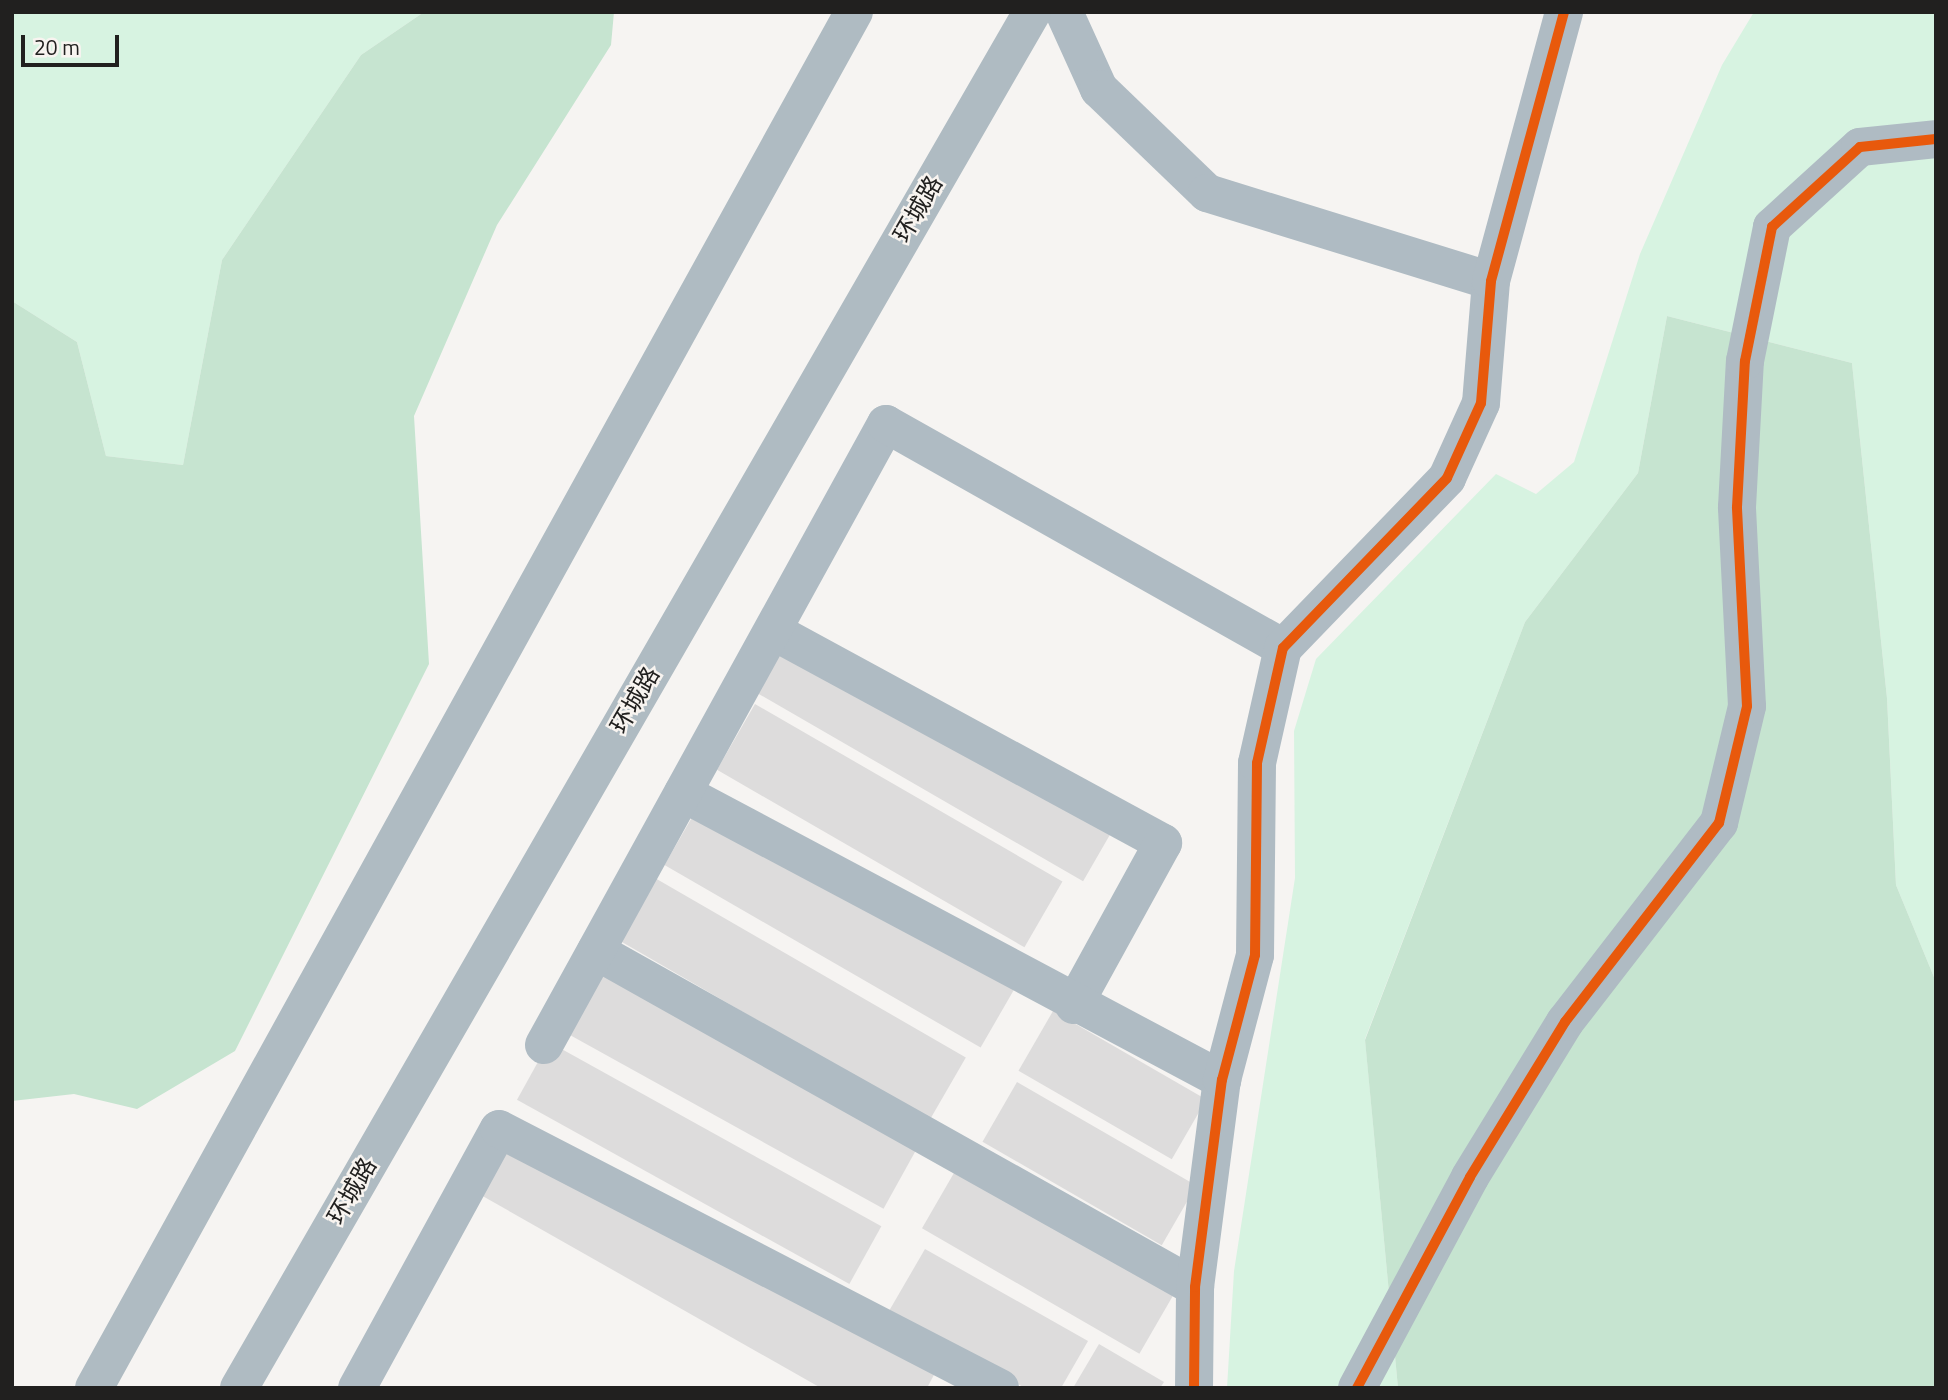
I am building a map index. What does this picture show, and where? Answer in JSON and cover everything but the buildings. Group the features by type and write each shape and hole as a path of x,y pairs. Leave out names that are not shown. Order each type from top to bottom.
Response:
{"main road":[{"path":"94,1388 854,12"},
{"name":"环城路","path":"239,1388 1032,12"}],"street":[{"path":"1064,12 1099,89 1207,192 1491,281"},
{"path":"1194,1388 1195,1287 1222,1080 1255,955 1257,762 1283,648 1447,478 1481,403 1491,281 1564,12"},
{"path":"1357,1388 1470,1177 1564,1022 1719,823 1747,706 1737,507 1745,361 1772,227 1860,147 1936,139"},
{"path":"544,1045 886,424 1283,648"},
{"path":"773,631 1163,843 1074,1005"},
{"path":"683,793 1074,1005 1222,1080"},
{"path":"596,951 1195,1287"},
{"path":"357,1388 499,1129 1000,1388"}],"green space":[{"path":"12,12 424,12 361,55 222,260 183,465 106,456 77,342 12,301"},
{"path":"424,12 614,12 611,45 497,225 414,416 429,664 235,1051 137,1109 74,1094 12,1101 12,301 77,342 106,456 183,465 222,260 361,55"},
{"path":"1754,12 1936,12 1936,982 1896,885 1887,698 1852,363 1667,316 1638,473 1525,622 1365,1039 1398,1388 1227,1388 1234,1271 1295,878 1294,731 1316,659 1496,474 1536,494 1574,462 1640,254 1722,65"},
{"path":"1667,316 1852,363 1887,698 1896,885 1936,982 1936,1388 1398,1388 1365,1040 1525,622 1638,473"}],"cycle path":[{"path":"1194,1388 1195,1287 1222,1080 1255,955 1257,763 1283,648 1447,478 1481,403 1491,281 1564,12"},
{"path":"1357,1388 1470,1177 1565,1022 1719,823 1747,706 1737,507 1745,361 1772,227 1860,147 1936,139"}]}
